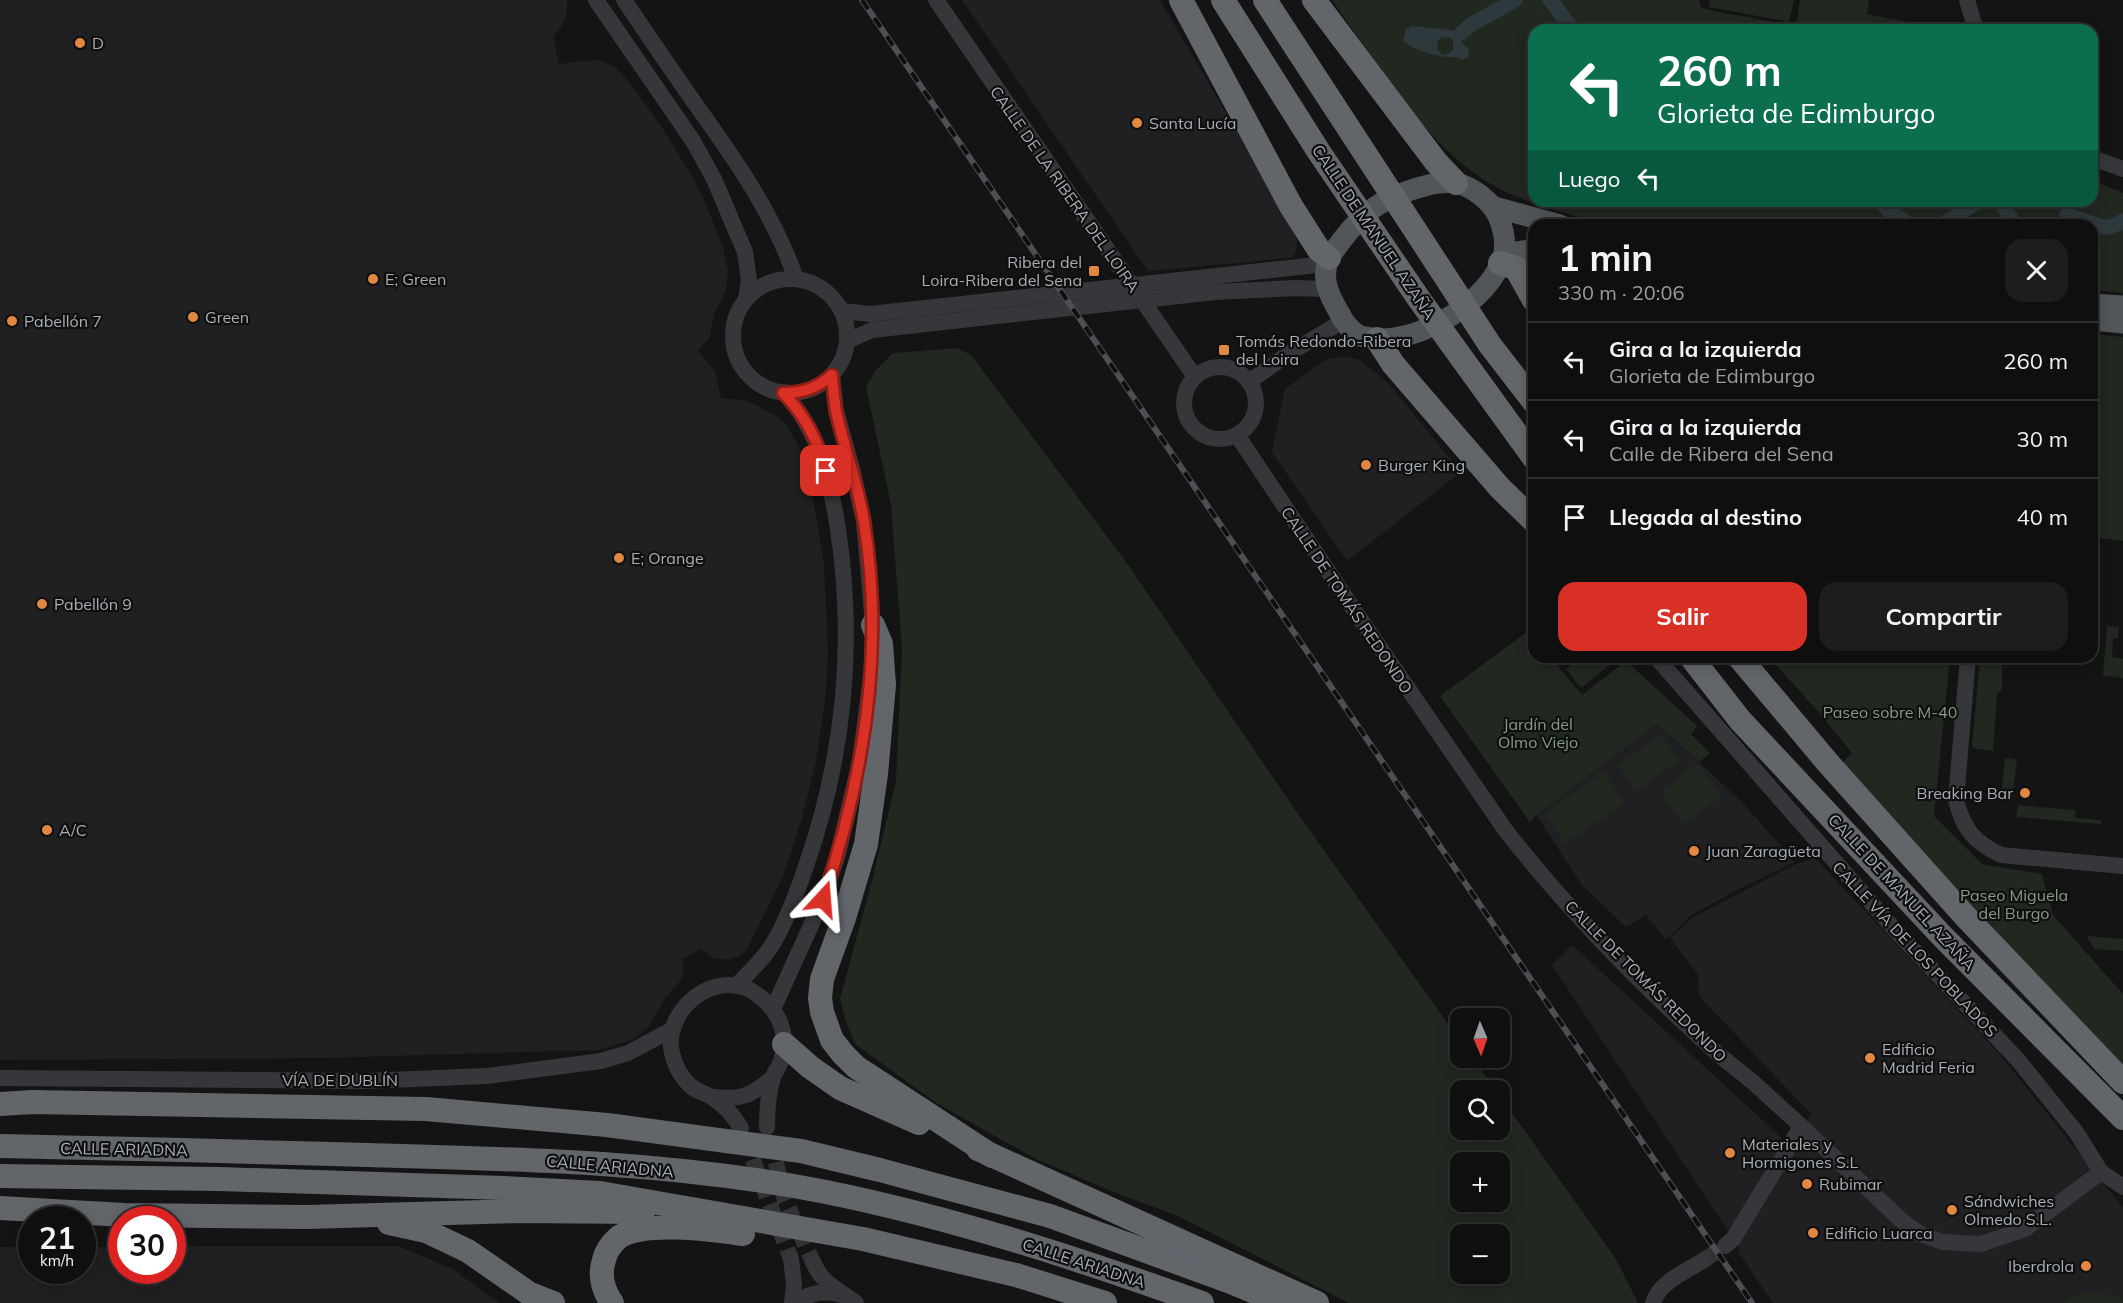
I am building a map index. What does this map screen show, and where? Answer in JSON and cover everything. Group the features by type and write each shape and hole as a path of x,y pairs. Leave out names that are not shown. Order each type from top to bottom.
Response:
{"highway":[{"path":"1180,0 1290,206 1319,250 1330,257"},
{"name":"CALLE DE MANUEL AZAÑA","path":"1223,0 1352,201 1528,450"},
{"name":"CALLE DE MANUEL AZAÑA","path":"1265,0 1490,345 1528,394"},
{"path":"1314,0 1436,162 1447,183"},
{"path":"1500,263 1516,268 1528,283"},
{"path":"1387,339 1394,364 1528,518"},
{"path":"873,624 881,644 884,685 876,774 866,844 844,918 822,979 822,1012 832,1040 856,1066 992,1156"},
{"path":"1681,663 1740,720"},
{"name":"CALLE DE MANUEL AZAÑA","path":"1696,663 1740,720 1942,937 2123,1118"},
{"name":"CALLE DE MANUEL AZAÑA","path":"1744,663 1965,916 2123,1082"},
{"path":"1756,663 1776,701"},
{"path":"784,1044 810,1067 840,1088 1317,1303"},
{"path":"0,1104 33,1102 426,1109 607,1125 801,1151 1050,1215 1282,1303"},
{"name":"CALLE ARIADNA","path":"0,1146 514,1158 616,1164 728,1178 824,1192 921,1214 1036,1247 1202,1303"},
{"name":"CALLE ARIADNA","path":"0,1176 219,1179 600,1193 863,1239 1016,1275 1105,1303"},
{"path":"0,1208 108,1214"},
{"path":"186,1215 333,1216 519,1211 705,1212"},
{"path":"0,1219 108,1216"},
{"path":"333,1216 390,1223 426,1231 468,1251 530,1294 553,1303"},
{"path":"612,1303 606,1294 602,1279 603,1264 610,1246 620,1237 640,1230 666,1228 697,1228 774,1237 1016,1275"}],"main road":[{"path":"1494,207 1504,229 1500,263 1480,292 1452,316 1426,329 1387,339 1359,336 1343,321 1326,289 1330,257 1352,225 1377,205 1409,189 1447,183 1475,192 1494,207 1538,219"},
{"path":"1500,263 1528,251"},
{"path":"2098,304 2123,306"},
{"path":"2098,321 2123,323"}],"street":[{"path":"596,0 693,141 714,179 745,252 749,280 746,299"},
{"path":"624,0 760,200 786,249 796,279"},
{"name":"CALLE DE LA RIBERA DEL LOIRA","path":"936,0 1195,377"},
{"path":"1967,0 1974,24"},
{"path":"620,35 631,32 638,36 670,85 692,100"},
{"path":"2098,160 2123,169"},
{"path":"842,310 870,314 879,321 1214,285 1330,257"},
{"path":"782,279 796,279 818,286 836,301 847,325 848,341 845,353 832,375 815,388 783,393 770,390 748,375 739,362 734,347 734,327 736,317 746,299 756,290 782,279"},
{"path":"1214,285 1326,289"},
{"path":"848,341 872,330 879,321"},
{"path":"1249,382 1288,354 1343,321"},
{"path":"1223,367 1233,370 1249,382 1256,401 1255,411 1251,420 1237,435 1227,438 1207,437 1191,424 1184,405 1189,385 1203,371 1223,367"},
{"path":"773,1009 823,899 838,854 860,761 872,669 873,624 864,522 854,472 836,411 832,375"},
{"path":"736,986 771,947 782,927 801,880 817,834 832,776 846,685 845,596 835,508 821,453 812,432 797,406 783,393"},
{"name":"CALLE DE TOMÁS REDONDO","path":"1237,435 1352,607 1528,860 1620,959 1715,1051 1768,1095 1901,1220 1920,1234 1943,1242 1981,1244 2025,1229 2101,1172"},
{"name":"CALLE VÍA DE LOS POBLADOS","path":"1661,663 1896,931 2018,1060 2076,1132 2101,1172 2123,1187"},
{"path":"1967,663 1956,800 1960,817 1970,834 1984,847 2001,855 2123,866"},
{"path":"741,1128 724,1106 693,1088 678,1071 671,1051 672,1029 678,1014 688,1002 714,988 729,985 750,990 773,1009 782,1025 784,1044 781,1061 773,1077 767,1108 767,1127"},
{"name":"VÍA DE DUBLÍN","path":"0,1078 365,1081 488,1076 601,1061 628,1053 672,1029"},
{"path":"712,1097 735,1099 756,1092 773,1077"},
{"path":"1725,1246 1733,1239 1801,1127"},
{"path":"791,1259 794,1303 814,1293 833,1292 849,1299"},
{"path":"1653,1303 1659,1290 1668,1282 1704,1260"},
{"path":"813,1262 822,1277 849,1299"}],"shaded area":[{"path":"0,0 567,0 567,13 562,26 553,36 559,64 594,60 605,62 616,68 630,83 665,132 701,193 722,244 728,271 726,291 714,314 710,337 698,350 714,370 721,398 746,400 777,416 787,425 799,447 811,488 824,563 828,653 825,702 816,761 802,818 784,874 747,949 740,956 729,960 713,958 701,949 682,960 684,972 682,979 666,997 647,1029 632,1040 598,1050 321,1058 0,1060"},
{"path":"962,0 1160,0 1294,229 1296,252 1290,258 1148,271"},
{"path":"1412,26 1461,33 1462,44 1468,48 1468,57 1462,60 1419,50 1403,41 1406,29","holes":["1449,37 1453,41 1453,50 1443,55 1437,49 1438,40"]},
{"path":"1338,357 1360,360 1389,384 1461,472 1347,561 1272,452 1285,389 1327,359"},
{"path":"1657,724 1741,801 1795,862 1690,916 1666,940 1646,915 1626,927 1582,885 1536,815"},
{"path":"1815,858 2002,1057 2123,1208 2123,1303 1773,1303 1739,1253 1738,1236 1811,1114 1699,996 1698,975 1670,938 1693,917 1796,864"},
{"path":"1572,945 1781,1137 1782,1143 1728,1231 1552,965"},
{"path":"186,1246 398,1246 451,1268 499,1303 0,1303 0,1247 18,1247 18,1284 96,1284 96,1247 108,1247 108,1284 186,1284"}],"green space":[{"path":"1332,0 1699,0 1701,7 1709,10 1785,24 1528,24 1528,201 1485,180 1458,160 1411,110"},
{"path":"1710,0 1794,0 1789,22 1709,7"},
{"path":"1800,0 1869,0 1867,14 1907,22 1906,24 1796,24"},
{"path":"2098,183 2123,193 2123,293 2098,290 2098,219 1586,219 1545,207 2098,207"},
{"path":"2098,334 2123,337 2123,541 2098,538"},
{"path":"957,348 971,355 1129,566 1300,817 1450,1027 1450,1068 1480,1068 1488,1080 1450,1080 1450,1140 1510,1140 1510,1110 1616,1259 1638,1303 1349,1303 1178,1216 1036,1159 938,1104 855,1044 840,999 896,781 902,649 891,505 866,387 875,371 893,353"},
{"path":"2107,626 2119,627 2118,638 2113,638 2112,657 2123,659 2123,678 2103,675"},
{"name":"Jardín del Olmo Viejo","path":"1528,631 1528,663 1555,663 1582,695 1623,663 1628,663 1697,726 1691,734 1710,753 1699,762 1657,724 1536,815 1530,822 1440,696"},
{"path":"1574,663 1612,663 1581,688 1566,669"},
{"path":"1774,663 1949,663 1934,816 1982,864 2042,874 2053,915 2123,994 2123,1069 1839,766 1852,753"},
{"path":"1979,663 2003,663 2002,690 1997,694 1993,751 1972,748"},
{"path":"1662,735 1679,760 1636,791 1618,765"},
{"path":"2005,758 2017,759 2012,802 2001,800"},
{"path":"1698,764 1721,797 1683,824 1660,791"},
{"path":"1604,772 1625,803 1565,844 1544,814"},
{"path":"2018,805 2075,810 2075,818 2101,820 2101,824 2016,817"},
{"path":"2087,936 2123,939 2123,951 2094,949"},
{"path":"2080,1292 2118,1296 2123,1303 2065,1303"}],"waterway":[{"path":"1461,33 1472,24 1515,0"},
{"path":"1550,0 1568,24"},
{"path":"1886,207 1901,219"},
{"path":"1951,219 1969,207"},
{"path":"2004,207 2011,219"},
{"path":"2066,219 2067,215 2079,219"},
{"path":"2098,225 2110,227 2123,221"}],"tunnel":[{"path":"744,1137 791,1259"},
{"path":"770,1139 785,1200 813,1262"},
{"path":"1704,1260 1725,1246"}],"railway":[{"path":"862,0 1752,1303"}],"place":[{"name":"D","path":"80,43"},
{"name":"Santa Lucía","path":"1137,123"},
{"name":"Ribera del Loira-Ribera del Sena","path":"1094,271"},
{"name":"E; Green","path":"373,279"},
{"name":"Green","path":"193,317"},
{"name":"Pabellón 7","path":"12,321"},
{"name":"Tomás Redondo-Ribera del Loira","path":"1224,350"},
{"name":"Burger King","path":"1366,465"},
{"name":"E; Orange","path":"619,558"},
{"name":"Pabellón 9","path":"42,604"},
{"name":"Breaking Bar","path":"2025,793"},
{"name":"A/C","path":"47,830"},
{"name":"Juan Zaragüeta","path":"1694,851"},
{"name":"Edificio Madrid Feria","path":"1870,1058"},
{"name":"Materiales y Hormigones S.L","path":"1730,1153"},
{"name":"Rubimar","path":"1807,1184"},
{"name":"Sándwiches Olmedo S.L.","path":"1952,1210"},
{"name":"Edificio Luarca","path":"1813,1233"},
{"name":"Iberdrola","path":"2086,1266"}],"route":[{"path":"823,899 838,854 860,761 872,669 873,624 864,522 854,472 836,411 832,375 815,388 783,393 797,406 812,432 826,471"}],"park label":[{"name":"Paseo sobre M-40","path":"1890,712"},
{"name":"Paseo Miguela del Burgo","path":"2014,904"}]}
